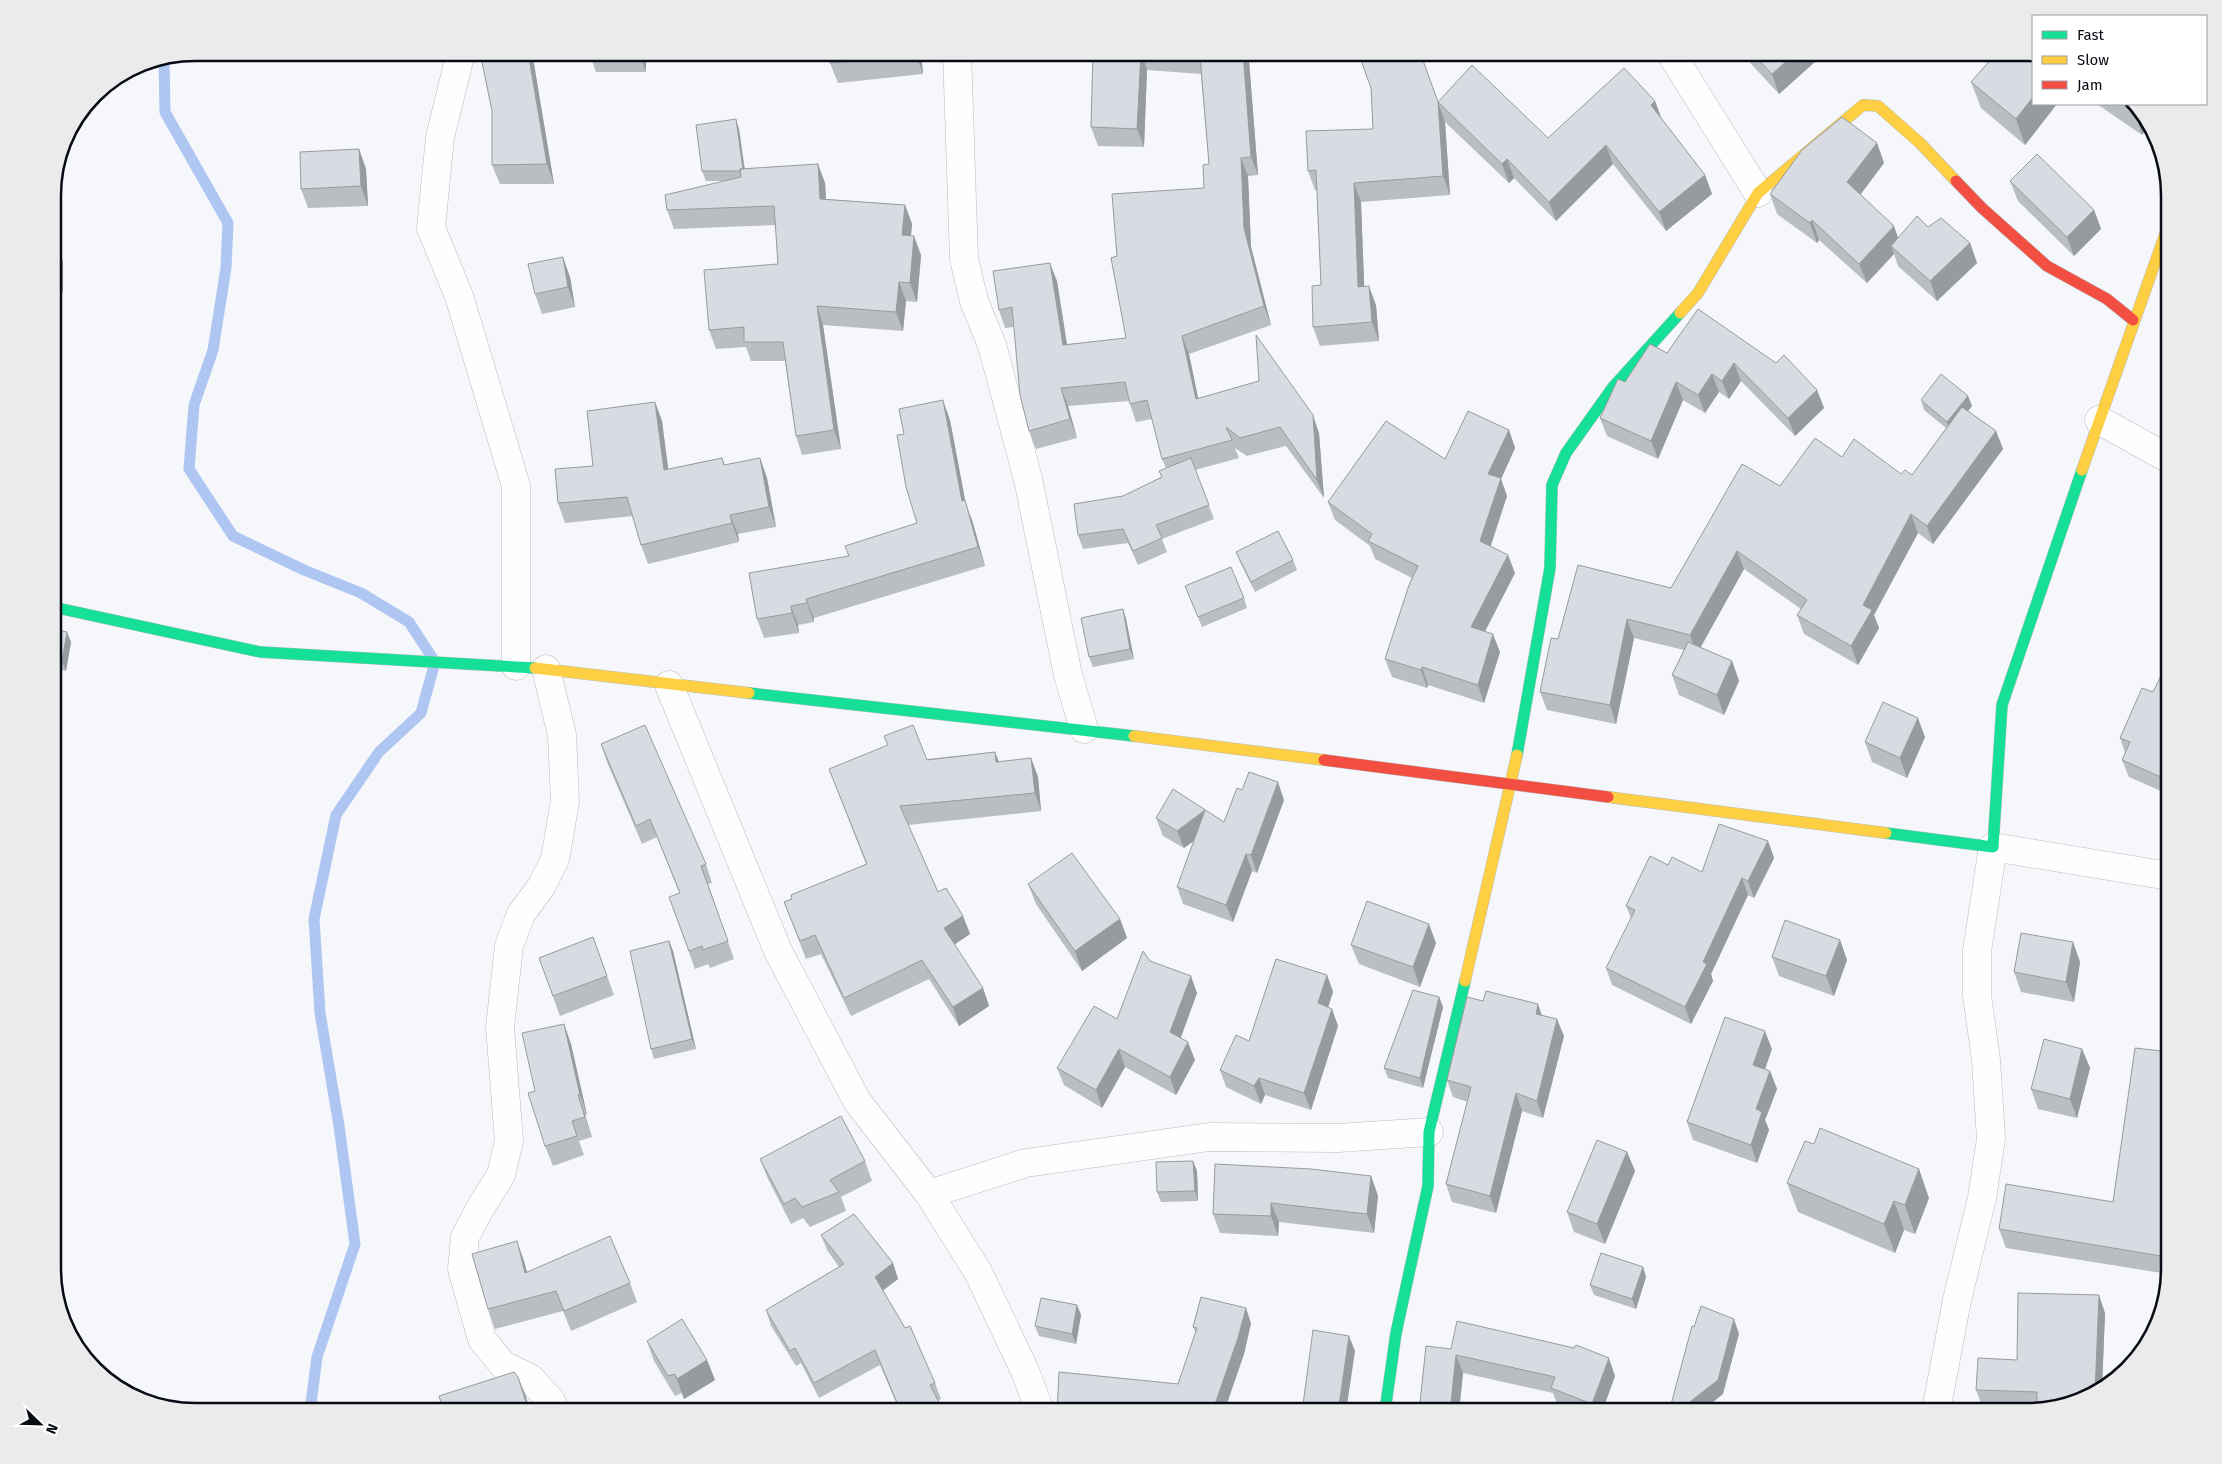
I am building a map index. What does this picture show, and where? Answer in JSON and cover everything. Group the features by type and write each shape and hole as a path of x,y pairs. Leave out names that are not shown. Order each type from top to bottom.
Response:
{"street":[{"path":"1676,61 1758,192"},
{"path":"459,62 440,136 431,228 459,296 516,486 516,666"},
{"path":"957,62 964,259 974,300 992,345 1021,451 1068,675 1084,729"},
{"path":"1386,1403 1405,1288 1428,1186 1429,1132 1511,786 1550,568 1552,485 1566,453 1613,387 1698,293 1758,192 1863,105 1878,106 1920,143 1982,208 2047,266 2107,299 2134,320"},
{"path":"1938,1403 1957,1300 1982,1198 1990,1139 1986,1060 1977,995 1977,951 1993,847 2002,705 2099,420 2161,247"},
{"path":"2099,420 2161,454"},
{"path":"62,609 260,652 516,666 1084,729 1511,786 1993,847 2161,875"},
{"path":"546,669 562,736 566,802 555,859 541,887 521,914 509,946 500,1027 509,1141 502,1175 482,1205 465,1237 462,1269 482,1339 503,1365 530,1378 552,1403"},
{"path":"669,684 778,951 857,1101 929,1194 978,1272 1024,1371 1036,1403"},
{"path":"929,1194 1026,1163 1209,1137 1338,1138 1429,1132"}],"building":[{"path":"1141,61 1137,129 1091,127 1093,62"},
{"path":"1200,61 1244,61 1251,157 1241,158 1244,228 1264,306 1182,336 1196,399 1259,381 1256,335 1313,415 1317,480 1280,427 1240,438 1226,427 1232,440 1162,459 1147,400 1130,404 1125,382 1061,388 1070,419 1029,431 1020,395 1012,307 999,310 993,271 1050,263 1063,345 1126,338 1111,258 1117,256 1112,194 1204,188 1203,165 1209,164"},
{"path":"1361,61 1423,61 1438,102 1443,176 1354,183 1358,287 1369,286 1372,322 1313,327 1312,286 1321,285 1316,170 1308,171 1306,131 1373,129 1371,88"},
{"path":"1760,61 1787,61 1772,74"},
{"path":"1989,61 2032,61 2032,98 2016,119 1971,82"},
{"path":"482,62 530,62 547,164 492,165 492,111"},
{"path":"1472,65 1548,138 1624,68 1655,101 1651,105 1705,175 1659,212 1606,145 1549,202 1507,159 1502,164 1438,102"},
{"path":"1842,117 1877,143 1847,182 1894,226 1859,264 1812,220 1810,223 1770,194 1802,150"},
{"path":"736,119 743,169 740,169 740,171 702,171 696,125"},
{"path":"359,149 361,186 301,189 300,152"},
{"path":"2037,154 2094,210 2067,237 2010,181"},
{"path":"818,164 820,199 905,205 902,235 914,236 910,283 899,282 896,312 817,306 834,430 796,436 783,342 744,342 744,327 709,330 704,270 778,264 774,206 667,210 665,195 741,177 740,169"},
{"path":"1917,216 1928,227 1941,218 1970,243 1930,281 1891,246"},
{"path":"563,257 568,287 535,294 528,264"},
{"path":"1698,309 1776,363 1784,355 1817,390 1788,418 1734,363 1722,381 1712,374 1698,395 1676,382 1651,441 1600,418 1618,379 1625,382 1650,344 1667,353"},
{"path":"1941,374 1968,396 1947,422 1921,400"},
{"path":"943,400 962,501 965,500 978,547 806,599 807,603 791,606 792,613 757,619 749,573 849,556 845,546 917,523 906,487 897,435 904,434 899,409"},
{"path":"655,402 664,470 722,458 724,465 760,458 769,507 730,515 732,523 641,545 627,497 558,503 555,469 593,466 587,411"},
{"path":"1962,407 1996,431 1927,526 1911,514 1863,605 1872,610 1851,646 1797,615 1807,600 1737,551 1690,635 1627,619 1610,705 1540,692 1551,638 1558,639 1578,565 1671,588 1742,464 1780,486 1815,438 1842,457 1854,439 1901,474 1905,470 1912,475"},
{"path":"1468,411 1509,430 1488,474 1501,478 1480,541 1508,555 1471,627 1493,634 1478,685 1422,667 1421,670 1385,659 1409,585 1418,566 1368,541 1372,534 1328,502 1386,421 1445,459"},
{"path":"1191,458 1209,505 1156,525 1162,538 1133,551 1123,529 1078,535 1074,504 1123,496 1162,477 1159,471"},
{"path":"1278,531 1293,560 1251,582 1236,552"},
{"path":"1231,567 1244,598 1198,617 1185,586"},
{"path":"1123,609 1130,649 1089,657 1081,618"},
{"path":"62,631 67,632 62,661"},
{"path":"1688,642 1732,661 1717,695 1672,675"},
{"path":"2161,676 2161,777 2122,760 2130,742 2120,738 2142,688 2153,692"},
{"path":"1883,702 1918,718 1900,758 1865,742"},
{"path":"645,725 706,864 701,866 728,941 703,950 702,946 689,951 669,897 680,893 650,819 636,826 601,744"},
{"path":"913,725 927,760 995,752 996,762 1031,758 1035,793 900,806 938,892 946,888 963,916 944,928 983,988 953,1007 922,960 844,998 815,935 800,941 784,902 792,899 791,895 867,864 829,769 888,745 884,736"},
{"path":"1249,772 1278,782 1251,855 1246,854 1226,905 1177,887 1205,810 1177,831 1156,818 1173,789 1224,822 1237,788 1242,790"},
{"path":"1719,824 1768,841 1748,881 1742,878 1703,962 1707,964 1685,1007 1606,968 1635,910 1626,906 1650,856 1668,865 1672,857 1702,872"},
{"path":"1072,853 1120,919 1075,951 1028,884"},
{"path":"1367,901 1429,924 1413,967 1351,945"},
{"path":"1785,920 1840,940 1826,976 1772,957"},
{"path":"2021,933 2073,942 2066,982 2014,972"},
{"path":"593,937 607,976 553,996 539,958"},
{"path":"669,941 692,1039 651,1049 630,951"},
{"path":"1143,951 1150,961 1191,976 1170,1032 1188,1042 1170,1077 1119,1049 1096,1090 1057,1068 1094,1006 1117,1019"},
{"path":"1276,959 1327,975 1318,1003 1332,1009 1304,1093 1259,1078 1254,1086 1220,1070 1236,1035 1249,1041"},
{"path":"1413,990 1439,997 1420,1078 1384,1068"},
{"path":"1486,991 1538,1004 1536,1014 1557,1019 1537,1101 1516,1093 1490,1196 1446,1184 1471,1087 1447,1080 1467,997 1483,1001"},
{"path":"1725,1017 1765,1031 1753,1065 1770,1071 1756,1109 1762,1112 1751,1145 1687,1122"},
{"path":"564,1024 580,1095 578,1095 585,1117 572,1121 577,1136 545,1146 528,1093 535,1091 522,1033"},
{"path":"2044,1039 2082,1049 2070,1099 2031,1089"},
{"path":"2135,1048 2161,1051 2161,1256 1999,1229 2006,1184 2113,1202"},
{"path":"841,1116 865,1161 830,1180 839,1192 802,1207 795,1198 784,1204 760,1159"},
{"path":"1820,1128 1919,1169 1905,1205 1894,1201 1884,1224 1787,1183 1805,1141 1814,1144"},
{"path":"1597,1140 1627,1152 1597,1224 1567,1212"},
{"path":"1193,1161 1195,1191 1157,1192 1156,1162"},
{"path":"1215,1164 1311,1169 1371,1176 1367,1214 1271,1203 1271,1216 1213,1214"},
{"path":"854,1214 893,1263 875,1277 905,1328 910,1326 935,1383 930,1385 939,1403 897,1403 875,1350 814,1383 795,1348 790,1351 766,1310 844,1264 821,1235"},
{"path":"610,1236 630,1283 564,1311 556,1291 488,1309 472,1254 517,1241 525,1273"},
{"path":"1601,1253 1643,1267 1632,1299 1590,1285"},
{"path":"2018,1293 2099,1295 2095,1383 2070,1396 2037,1402 2037,1392 1976,1390 1978,1358 2017,1360"},
{"path":"1201,1297 1246,1308 1238,1338 1215,1403 1057,1403 1059,1372 1178,1384 1197,1328 1193,1327"},
{"path":"1041,1298 1077,1305 1072,1334 1035,1326"},
{"path":"1701,1306 1734,1319 1718,1380 1689,1403 1671,1403 1692,1326 1694,1327"},
{"path":"682,1319 707,1360 677,1379 675,1374 668,1376 647,1341"},
{"path":"1457,1321 1574,1348 1576,1345 1609,1358 1592,1403 1551,1388 1555,1377 1456,1355 1451,1403 1420,1403 1426,1346 1451,1349"},
{"path":"1313,1330 1349,1336 1339,1403 1303,1403"},
{"path":"514,1372 518,1377 526,1403 441,1403 439,1396"}],"waterway":[{"path":"164,65 165,112 228,223 226,268 213,350 194,405 189,469 233,536 304,570 361,593 409,622 435,662 421,713 379,752 336,815 314,919 320,1013 339,1126 355,1244 317,1357 311,1403"}],"traffic: fast":[{"path":"1517,755 1550,568 1552,485 1566,453 1613,387 1680,313"},
{"path":"1886,833 1993,847 2002,705 2082,470"},
{"path":"62,609 260,652 535,668"},
{"path":"749,693 1134,736"},
{"path":"1386,1403 1396,1333 1428,1186 1429,1132 1465,981"}],"traffic: slow":[{"path":"1680,313 1698,293 1758,193 1863,105 1878,106 1920,143 1956,181"},
{"path":"2082,470 2161,246"},
{"path":"535,668 749,693"},
{"path":"1134,736 1324,760"},
{"path":"1465,981 1517,755"},
{"path":"1608,797 1886,833"}],"traffic: jam":[{"path":"1956,181 1982,208 2047,266 2107,299 2133,320"},
{"path":"1324,760 1608,797"}]}
